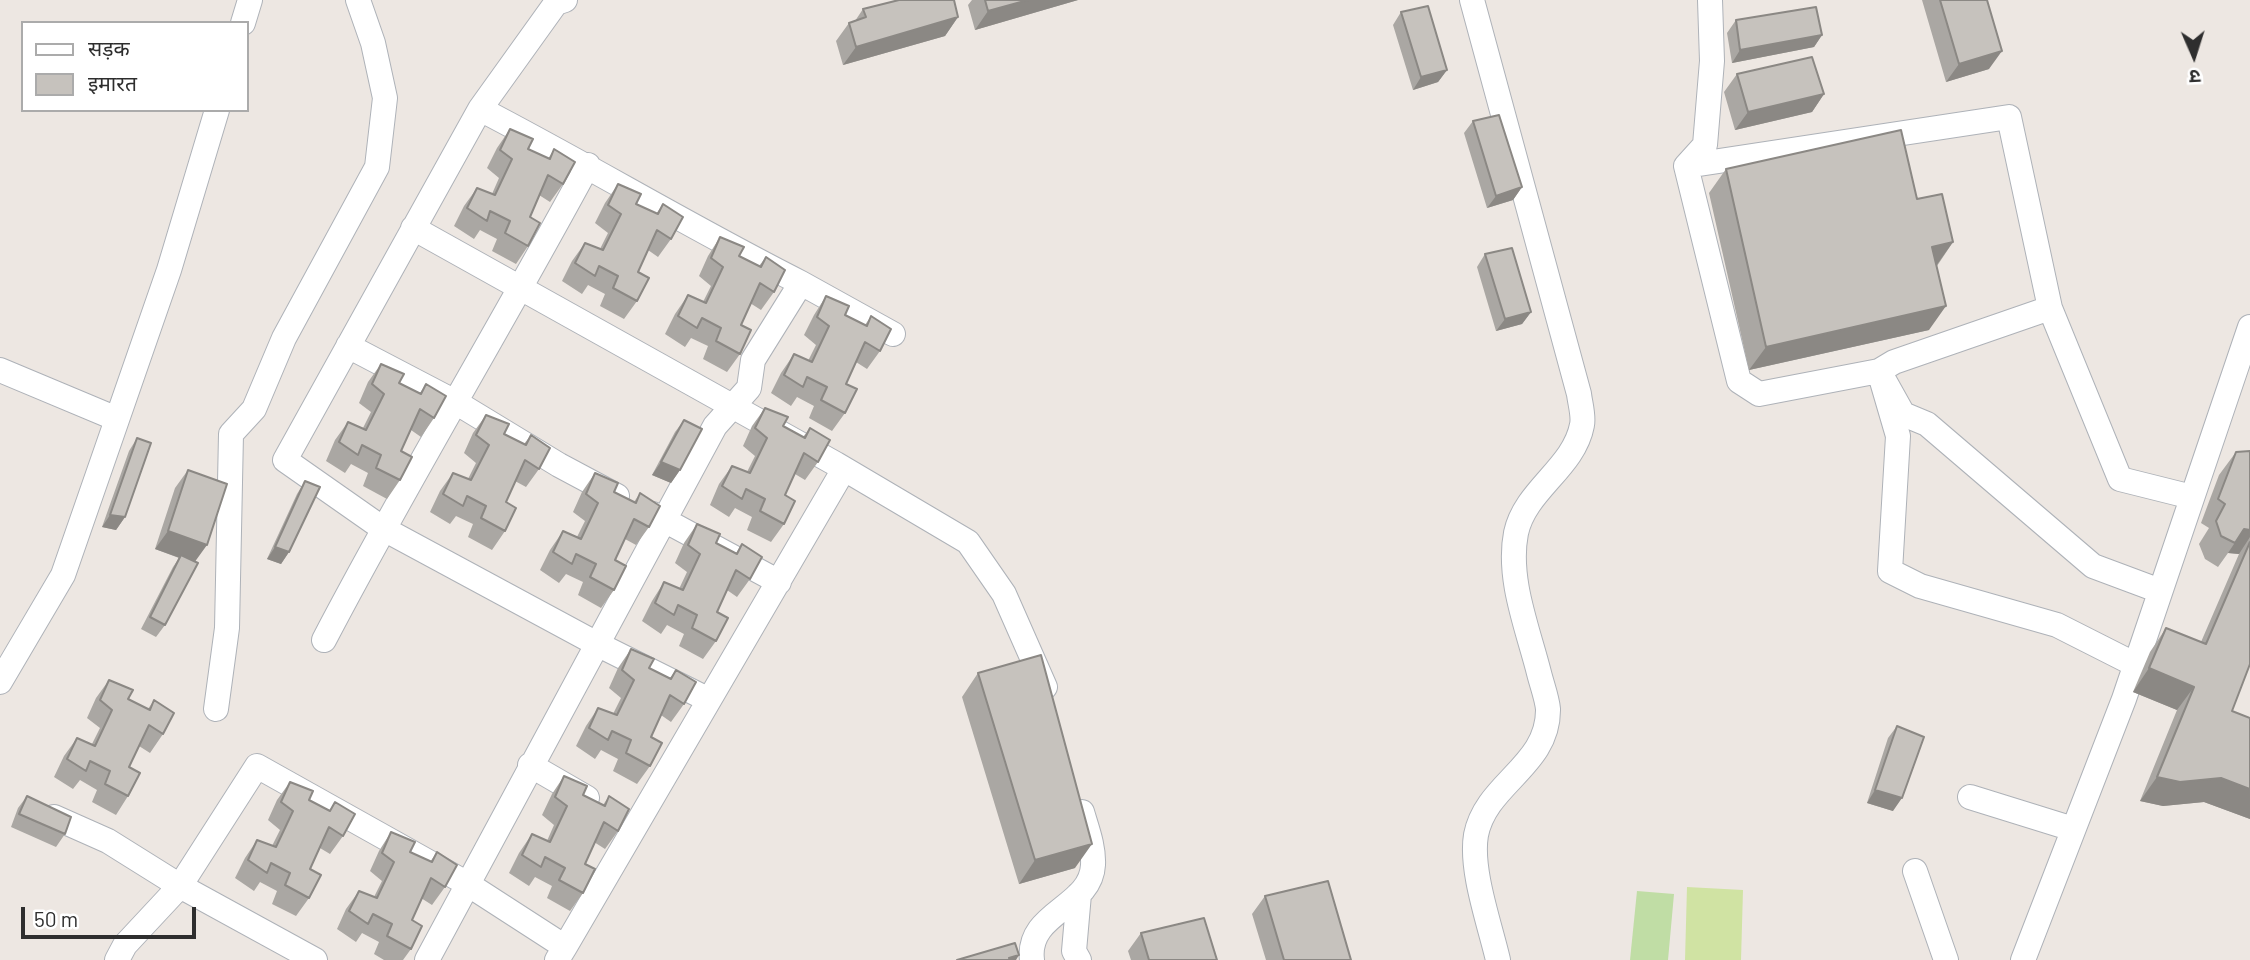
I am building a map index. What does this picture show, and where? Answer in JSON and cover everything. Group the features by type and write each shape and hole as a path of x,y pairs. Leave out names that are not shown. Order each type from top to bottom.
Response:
{"street":[{"path":"244,21 250,0"},
{"path":"216,709 227,628 231,434 254,409 284,338 377,167 385,98 373,43 358,0"},
{"path":"565,0 556,3 480,109 285,460 382,528 597,644 709,699"},
{"path":"1472,0 1579,394 1582,425 1567,456 1533,496 1516,531 1513,569 1548,707 1545,736 1531,758 1490,803 1476,834 1476,862 1497,960"},
{"path":"1686,166 1705,145 1712,61 1710,0"},
{"path":"480,109 588,165 694,229 801,283 893,334"},
{"path":"0,682 7,655 63,575 169,270 216,112"},
{"path":"1686,166 2009,117 2050,308 2120,479 2192,497"},
{"path":"324,640 382,528 457,403 588,165"},
{"path":"1686,166 1740,381 1759,394 1879,372 1894,362 2050,308"},
{"path":"412,228 844,469 968,542 1004,594 1041,674 1053,713"},
{"path":"427,960 466,883 716,426 748,388 753,360 801,283"},
{"path":"2023,960 2136,665 2250,327"},
{"path":"348,346 457,403 559,465 779,582"},
{"path":"0,370 117,419"},
{"path":"1879,372 1903,414 1927,424 2093,566 2160,591"},
{"path":"1879,372 1898,436 1890,571 1920,586 2057,625 2136,665"},
{"path":"117,960 125,945 180,886 257,766 466,883 561,953 619,817 709,699 844,469"},
{"path":"530,765 619,817"},
{"path":"1032,960 1033,938 1044,922 1087,887 1093,867 1091,844 1076,792"},
{"path":"1970,797 2073,830"},
{"path":"54,817 108,842 180,886 315,960"},
{"path":"1915,871 1946,960"},
{"path":"1079,894 1074,951 1079,960"}],"green space":[{"path":"1687,887 1743,890 1741,960 1685,960"},
{"path":"1637,891 1674,894 1668,960 1630,960"}],"building":[{"path":"899,0 954,0 958,17 856,47 849,23 866,17 863,9"},
{"path":"985,0 1028,0 988,11"},
{"path":"1940,0 1987,0 2002,51 1959,64"},
{"path":"1428,6 1447,70 1421,77 1401,12"},
{"path":"1816,7 1822,35 1740,50 1736,20"},
{"path":"1812,57 1824,94 1748,112 1737,74"},
{"path":"1499,115 1522,187 1496,196 1473,121"},
{"path":"510,129 533,139 528,149 550,159 554,149 575,162 563,184 548,175 530,217 540,223 528,246 505,233 510,221 490,211 487,221 467,208 477,188 495,195 512,159 500,150"},
{"path":"1901,130 1917,199 1942,194 1953,242 1932,247 1946,306 1766,347 1726,169"},
{"path":"618,184 641,194 636,204 658,214 663,204 683,217 671,239 657,230 638,272 649,278 637,301 613,288 618,276 599,266 595,276 575,263 585,243 603,250 621,214 608,205"},
{"path":"720,237 744,247 739,256 761,267 766,257 785,270 774,292 760,283 741,325 751,330 740,354 716,341 721,328 702,318 697,328 678,316 688,295 706,303 723,267 711,258"},
{"path":"1512,248 1531,312 1505,319 1485,254"},
{"path":"826,296 849,306 845,315 867,326 871,316 891,329 880,351 865,342 846,384 857,389 845,413 821,400 827,387 807,377 803,387 784,375 794,354 812,362 829,326 817,317"},
{"path":"381,364 404,374 399,383 421,394 426,384 446,396 434,418 420,409 401,451 412,457 400,480 376,468 381,455 362,445 358,455 339,442 348,422 366,430 384,394 372,384"},
{"path":"765,408 788,417 783,426 805,438 810,428 830,440 818,462 804,453 785,495 795,501 784,524 760,511 765,499 746,489 742,499 722,486 732,466 750,473 767,438 755,428"},
{"path":"486,415 509,424 504,434 526,445 531,435 550,448 539,469 525,460 506,502 516,508 505,531 481,518 486,506 467,496 463,506 443,494 453,473 471,480 489,445 476,435"},
{"path":"684,420 702,429 680,470 661,462"},
{"path":"137,438 151,443 125,517 110,515"},
{"path":"2250,451 2250,530 2244,529 2235,543 2221,536 2216,521 2225,504 2218,499 2236,452"},
{"path":"188,470 227,484 207,545 168,531"},
{"path":"595,473 618,483 614,492 636,503 640,493 660,506 649,527 634,519 615,560 626,566 614,590 590,577 596,564 576,554 572,564 553,552 563,531 581,539 598,503 586,494"},
{"path":"305,481 320,487 289,552 275,547"},
{"path":"697,524 720,534 716,543 737,554 742,544 762,557 750,579 736,570 717,612 728,618 716,641 692,628 697,615 678,605 674,615 655,603 664,582 683,590 700,554 688,545"},
{"path":"2250,542 2250,664 2232,711 2250,718 2250,789 2221,778 2180,782 2157,777 2194,687 2149,668 2166,628 2206,644"},
{"path":"181,555 198,563 165,625 150,617"},
{"path":"631,649 654,659 649,668 671,679 676,670 696,682 684,704 670,695 651,737 662,743 650,766 626,753 631,740 612,731 608,740 589,728 598,708 617,715 634,680 622,670"},
{"path":"1041,655 1092,844 1035,860 978,673"},
{"path":"109,680 133,690 128,699 150,710 154,700 174,713 163,734 149,725 129,767 140,773 128,796 105,784 110,771 90,761 86,771 67,759 77,738 95,746 112,710 100,700"},
{"path":"1897,726 1924,737 1902,798 1875,790"},
{"path":"564,776 587,786 583,795 605,806 609,796 629,809 618,831 604,822 585,864 595,869 583,893 559,880 565,868 545,857 541,867 522,855 532,834 550,842 567,806 555,797"},
{"path":"290,782 313,791 309,800 330,811 335,802 355,814 343,836 329,827 310,869 321,875 309,898 285,885 290,873 271,863 267,873 248,860 257,840 276,847 293,811 281,802"},
{"path":"27,796 71,817 65,834 19,814"},
{"path":"391,832 415,842 410,852 432,862 437,852 457,865 445,887 431,878 412,920 422,926 411,949 387,936 392,924 373,914 368,924 349,911 359,891 377,898 394,862 382,853"},
{"path":"1328,881 1351,960 1284,960 1265,896"},
{"path":"1204,918 1217,960 1149,960 1141,933"},
{"path":"1015,943 1019,955 1009,958 1010,960 957,960"}]}
